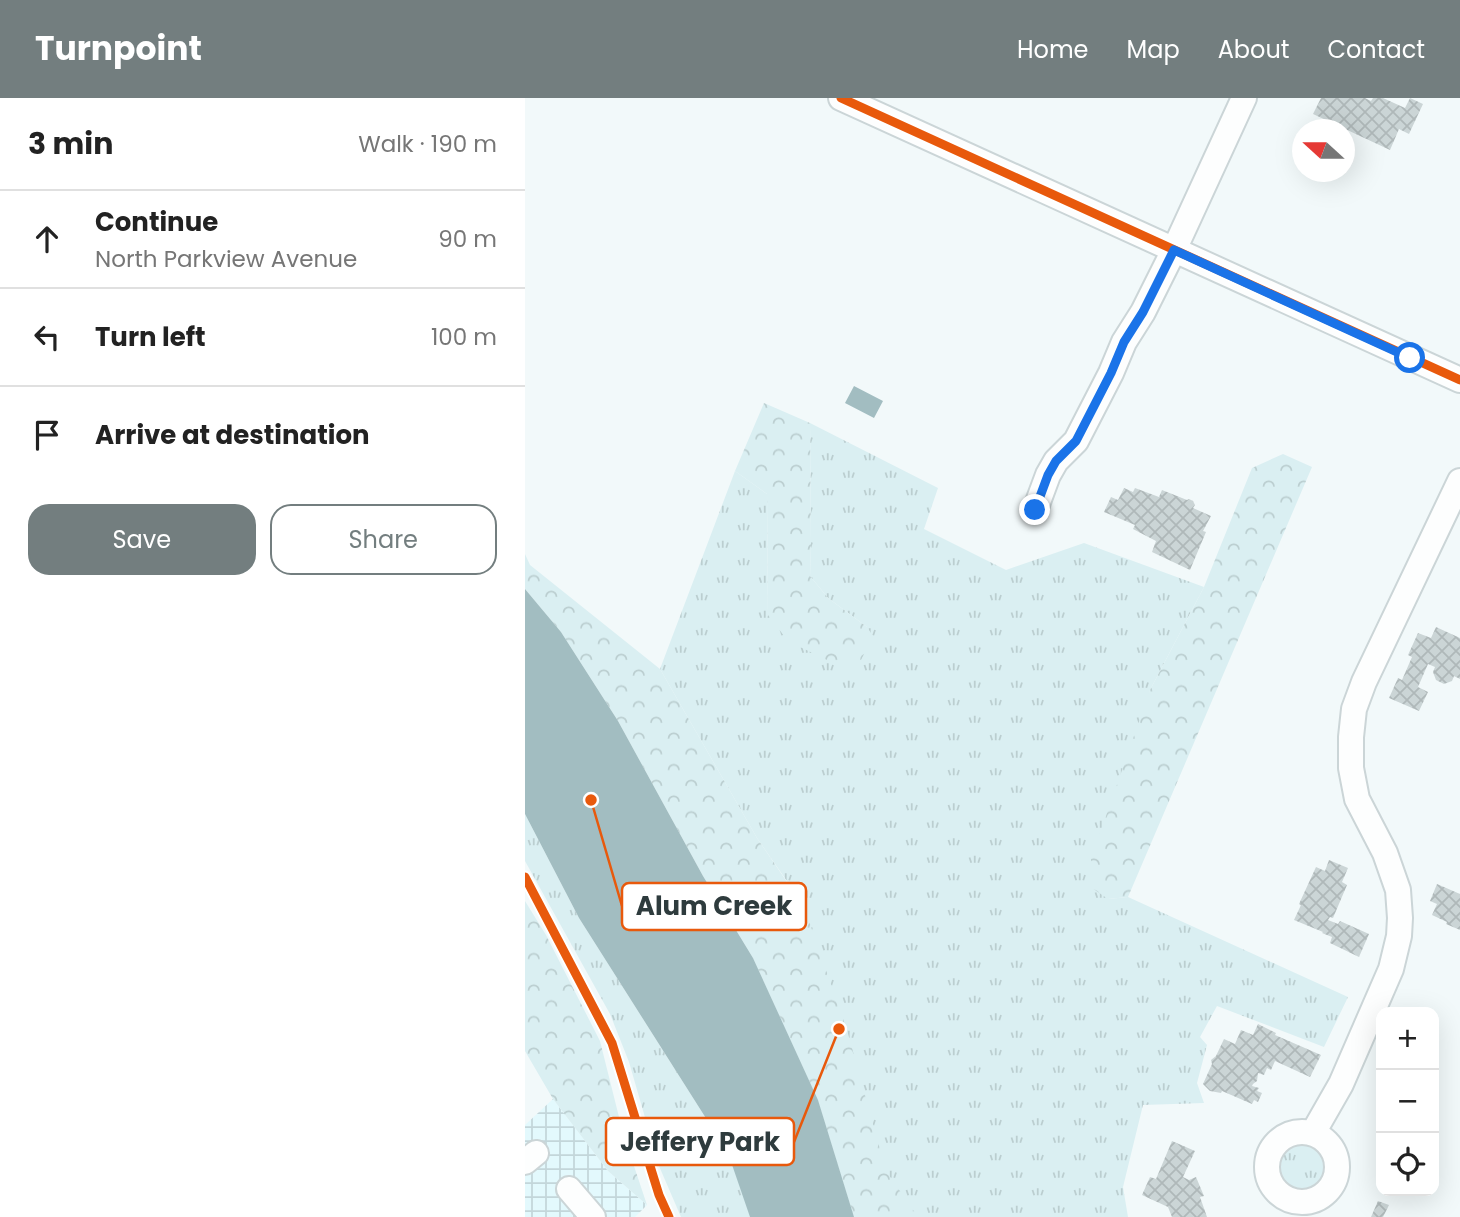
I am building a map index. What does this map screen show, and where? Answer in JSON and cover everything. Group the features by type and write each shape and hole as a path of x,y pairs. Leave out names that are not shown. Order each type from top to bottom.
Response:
{"street":[{"path":"841,98 1460,380"},
{"path":"1035,510 1048,475 1056,461 1076,441 1124,342 1143,312 1244,98"},
{"path":"1313,1133 1341,1084 1391,969 1399,936 1398,890 1385,853 1357,799 1351,768 1354,709 1364,682 1460,481"},
{"path":"569,1189 593,1217"}],"shaded area":[{"path":"553,1099 608,1171 647,1205 635,1217 525,1217 525,1125"}],"green space":[{"path":"764,403 810,423 810,576 828,598 867,627 873,636 861,660 831,662 788,641 768,615 767,494 735,471"},
{"path":"810,423 938,488 924,529 1006,570 1084,543 1204,587 1150,690 1108,899 1128,897 1348,997 1324,1047 1217,1006 1200,1037 1207,1045 1197,1083 1204,1103 1143,1105 1123,1187 1128,1217 854,1217 818,1100 753,958 791,887 757,838 660,669 735,471 767,494 768,615 867,627 828,598 810,576"},
{"path":"1283,454 1312,467 1128,897 1108,899 1092,888 1091,859 1150,690 1204,587 1252,468"},
{"path":"525,554 530,565 660,669 757,838 804,907 847,1030 886,1171 918,1217 854,1217 818,1100 753,958 703,876 618,721 561,632 525,589"},
{"path":"525,814 579,918 728,1153 773,1217 681,1217 659,1166 629,1062 610,1014 525,861"},
{"path":"525,901 546,935 600,1041 623,1133 647,1205 608,1171 553,1099 525,1051"},
{"path":"1305,1139 1315,1141 1323,1147 1329,1155 1329,1175 1323,1183 1315,1189 1305,1191 1295,1189 1287,1183 1281,1175 1279,1165 1281,1155 1287,1147 1295,1141"}],"water":[{"path":"854,386 883,401 874,418 845,403"},
{"path":"525,589 561,632 618,721 703,876 753,958 818,1100 854,1217 750,1217 728,1153 579,918 525,814"}],"building":[{"path":"1321,98 1365,98 1371,101 1373,98 1383,98 1405,108 1410,98 1423,104 1409,134 1399,129 1390,150 1355,134 1355,119 1324,119 1313,114"},
{"path":"1124,488 1133,492 1135,488 1159,497 1162,490 1193,501 1193,508 1211,516 1190,570 1152,552 1156,541 1133,529 1135,525 1104,512 1111,497 1118,500"},
{"path":"1436,627 1460,638 1460,679 1454,676 1452,681 1444,684 1436,680 1433,672 1435,667 1428,664 1418,687 1428,692 1419,711 1389,698 1398,678 1402,680 1412,657 1408,655 1418,633 1431,638"},
{"path":"1329,860 1348,868 1342,882 1347,885 1333,918 1328,920 1338,924 1340,921 1369,934 1359,957 1330,943 1332,937 1294,920 1316,867 1325,871"},
{"path":"1437,884 1460,894 1460,930 1432,915 1437,904 1430,901"},
{"path":"1258,1024 1276,1033 1275,1035 1321,1055 1310,1077 1275,1061 1271,1070 1267,1068 1264,1075 1258,1073 1257,1081 1252,1086 1259,1088 1257,1091 1262,1093 1258,1102 1254,1100 1252,1104 1222,1091 1210,1091 1203,1084 1212,1064 1211,1060 1216,1056 1224,1039 1235,1044 1241,1030 1253,1035"},
{"path":"1172,1141 1195,1151 1183,1177 1189,1180 1196,1177 1204,1196 1200,1197 1207,1217 1172,1217 1168,1207 1142,1195 1150,1177 1156,1179"},
{"path":"1378,1201 1389,1205 1383,1217 1371,1217"}],"cycle path":[{"path":"841,98 1460,380"},
{"path":"525,877 612,1043 659,1195 669,1217"}],"place":[{"name":"Alum Creek","path":"591,800"},
{"name":"Jeffery Park","path":"839,1029"}],"route":[{"path":"1035,510 1048,475 1056,461 1076,441 1124,342 1143,312 1174,250 1410,358"}]}
